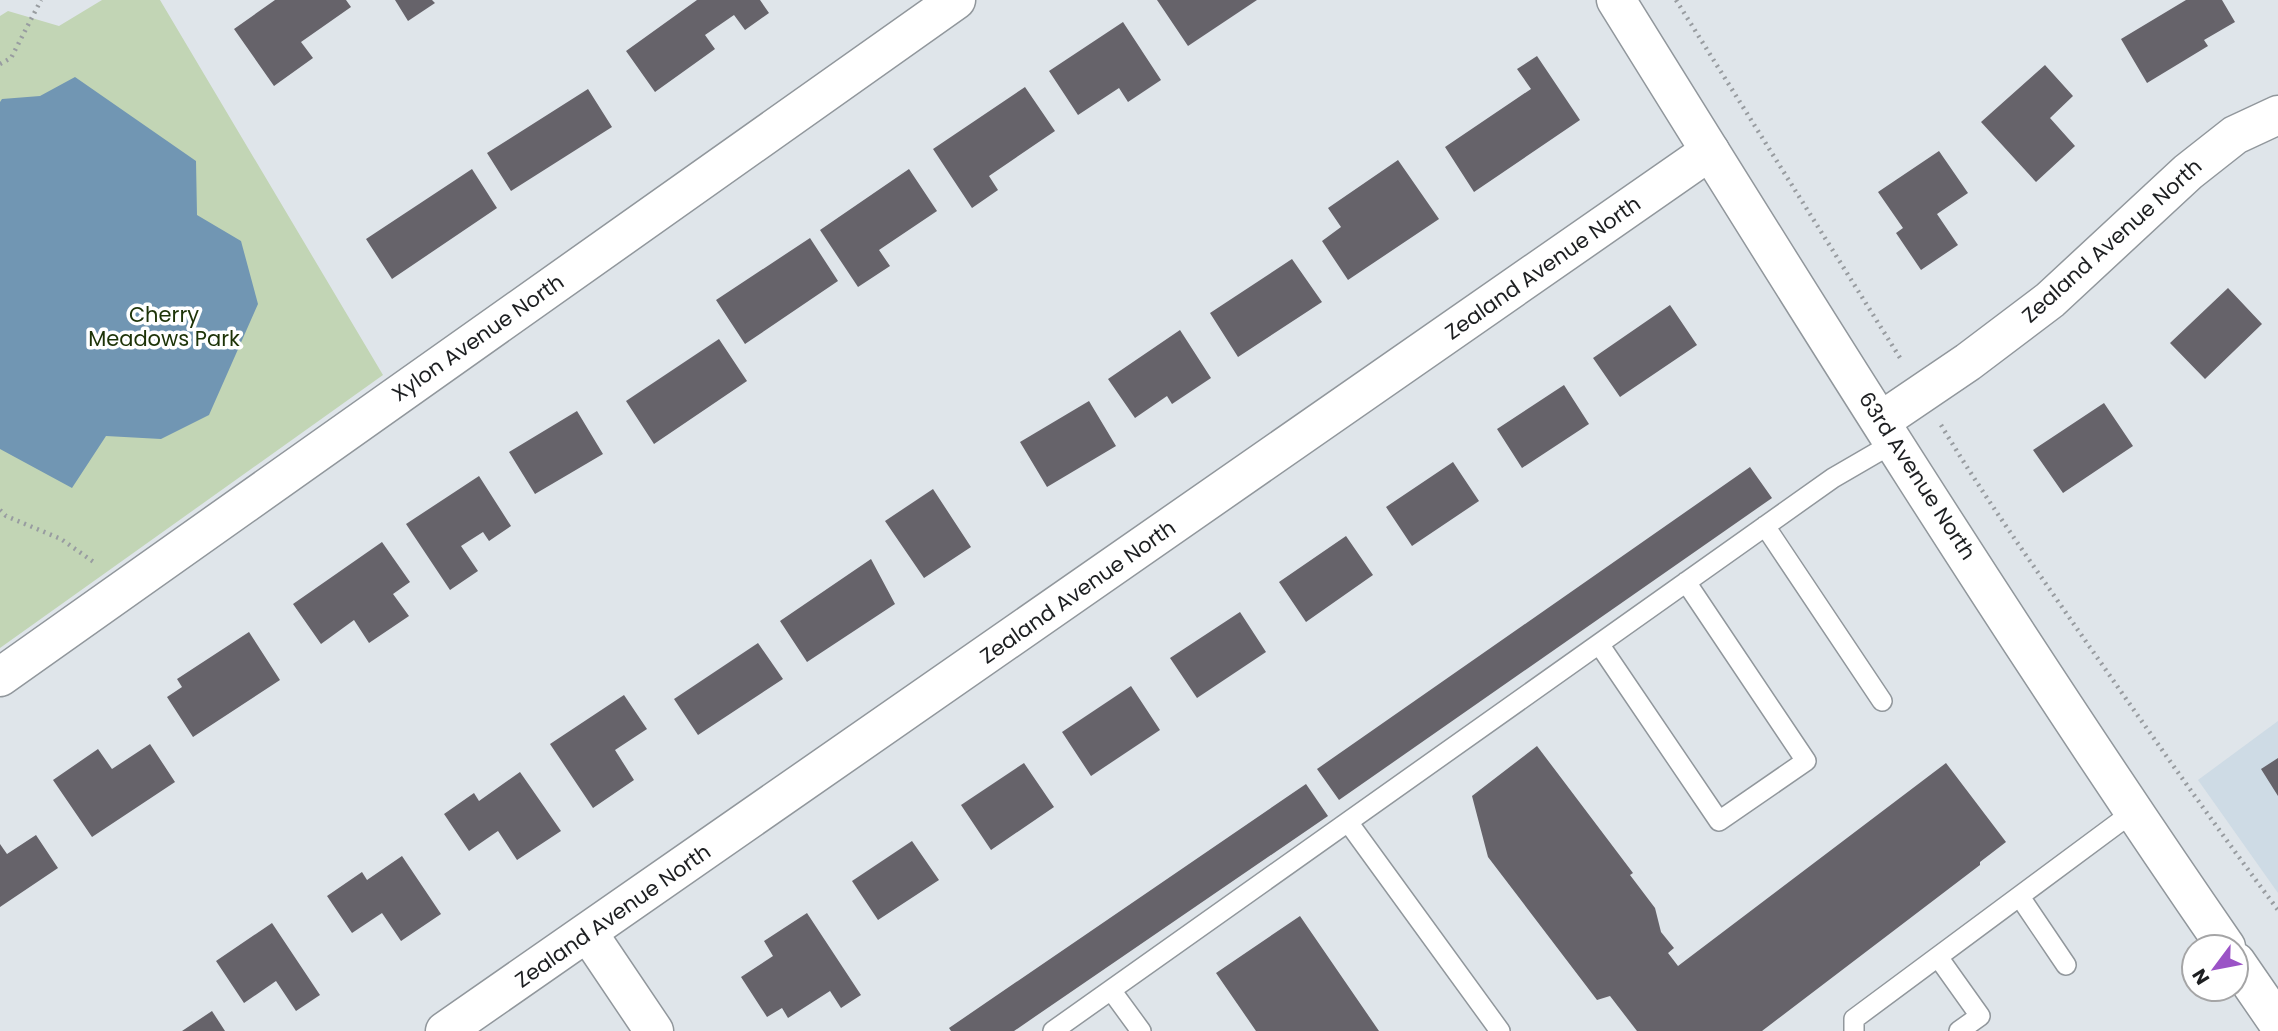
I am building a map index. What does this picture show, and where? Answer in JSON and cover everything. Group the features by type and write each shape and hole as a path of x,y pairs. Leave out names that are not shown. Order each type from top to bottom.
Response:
{"street":[{"name":"Xylon Avenue North","path":"0,677 956,0"},
{"name":"63rd Avenue North","path":"1616,0 2133,812 2216,933"},
{"name":"Zealand Avenue North","path":"1888,431 1922,393 2050,300 2216,149 2235,135 2278,116"},
{"name":"Zealand Avenue North","path":"445,1031 1710,151"},
{"path":"588,933 654,1031"},
{"path":"2250,982 2278,1023"}],"lane":[{"path":"1053,1031 1833,478 1888,431"},
{"path":"1765,526 1882,701"},
{"path":"1600,644 1719,821 1806,761 1686,582"},
{"path":"1854,1031 1854,1019 2133,812"},
{"path":"1348,822 1500,1031"},
{"path":"2020,897 2066,965"},
{"path":"1938,957 1980,1016 1959,1031"},
{"path":"1111,990 1141,1031"}],"path":[{"path":"0,64 10,58 41,0"},
{"path":"1676,0 1964,463 2195,798 2278,910"},
{"path":"0,510 6,516 61,539 127,587"}],"shaded area":[{"path":"2278,721 2278,893 2198,780"}],"green space":[{"name":"Cherry Meadows Park","path":"102,0 160,0 383,375 0,648 0,16 8,11 59,26"}],"water":[{"path":"75,77 196,161 197,215 241,241 258,304 209,415 161,439 106,436 72,488 0,449 0,102 2,99 40,96"}],"building":[{"path":"275,0 346,0 351,7 301,42 313,58 274,86 234,29"},
{"path":"395,0 432,0 435,3 408,21"},
{"path":"697,0 760,0 769,13 745,30 734,15 705,35 715,49 655,92 626,51"},
{"path":"1157,0 1257,0 1188,46"},
{"path":"2186,0 2222,0 2235,22 2204,40 2208,46 2147,83 2121,39"},
{"path":"1123,22 1161,80 1128,102 1119,88 1078,115 1049,71"},
{"path":"1537,56 1580,120 1474,192 1445,147 1531,89 1517,69"},
{"path":"2045,65 2073,96 2050,118 2075,146 2036,182 1981,122"},
{"path":"1025,87 1055,131 989,176 998,190 972,208 933,149"},
{"path":"588,89 612,127 511,191 487,153"},
{"path":"1939,151 1968,193 1937,214 1958,245 1921,270 1896,233 1903,228 1878,192"},
{"path":"1398,160 1439,219 1348,280 1322,241 1341,227 1328,208"},
{"path":"472,169 497,208 392,279 366,239"},
{"path":"909,169 937,211 879,250 890,266 858,287 820,230"},
{"path":"810,238 838,281 745,344 716,300"},
{"path":"1292,259 1322,302 1238,357 1210,313"},
{"path":"2228,288 2262,324 2205,379 2170,343"},
{"path":"1670,305 1697,345 1620,397 1593,358"},
{"path":"1180,330 1211,378 1172,404 1167,396 1135,418 1108,379"},
{"path":"719,339 747,381 654,444 626,401"},
{"path":"1564,385 1589,424 1522,468 1497,429"},
{"path":"1089,401 1116,446 1047,487 1020,442"},
{"path":"2104,403 2133,446 2063,493 2033,450"},
{"path":"577,411 603,454 535,494 509,452"},
{"path":"1453,462 1479,501 1412,546 1386,507"},
{"path":"1750,467 1772,498 1339,800 1317,769"},
{"path":"479,476 511,526 489,541 483,532 461,546 478,571 450,590 406,524"},
{"path":"933,489 971,547 924,578 885,521"},
{"path":"1346,536 1373,575 1306,622 1279,582"},
{"path":"382,542 410,582 393,594 409,616 369,643 354,620 321,644 293,604"},
{"path":"871,559 895,604 807,662 780,621"},
{"path":"1240,612 1266,652 1197,698 1170,658"},
{"path":"249,632 280,680 193,737 167,697 182,687 177,679"},
{"path":"758,643 783,679 698,735 674,699"},
{"path":"1131,686 1160,730 1091,776 1062,732"},
{"path":"624,695 647,729 615,750 634,780 593,808 550,744"},
{"path":"150,744 175,782 92,837 53,780 98,749 112,769"},
{"path":"1537,746 1633,873 1630,875 1655,908 1661,932 1674,948 1668,953 1678,966 1946,763 2006,842 1980,862 1980,865 1762,1031 1637,1031 1610,996 1597,1000 1488,857 1472,796"},
{"path":"2278,758 2278,796 2261,769"},
{"path":"1024,763 1054,807 991,850 961,805"},
{"path":"520,772 561,831 517,860 498,831 469,851 444,814 474,793 479,801"},
{"path":"1306,784 1328,816 1014,1031 951,1031 949,1028"},
{"path":"36,835 58,868 0,907 0,844 7,854"},
{"path":"912,841 939,880 878,920 852,881"},
{"path":"402,856 441,914 401,941 382,913 352,933 327,896 362,872 367,880"},
{"path":"807,913 861,995 841,1008 830,991 788,1018 782,1008 767,1017 741,977 773,956 764,941"},
{"path":"1300,916 1379,1031 1256,1031 1216,973"},
{"path":"272,923 320,995 296,1011 276,981 244,1003 216,961"},
{"path":"212,1011 225,1031 182,1031"}]}
